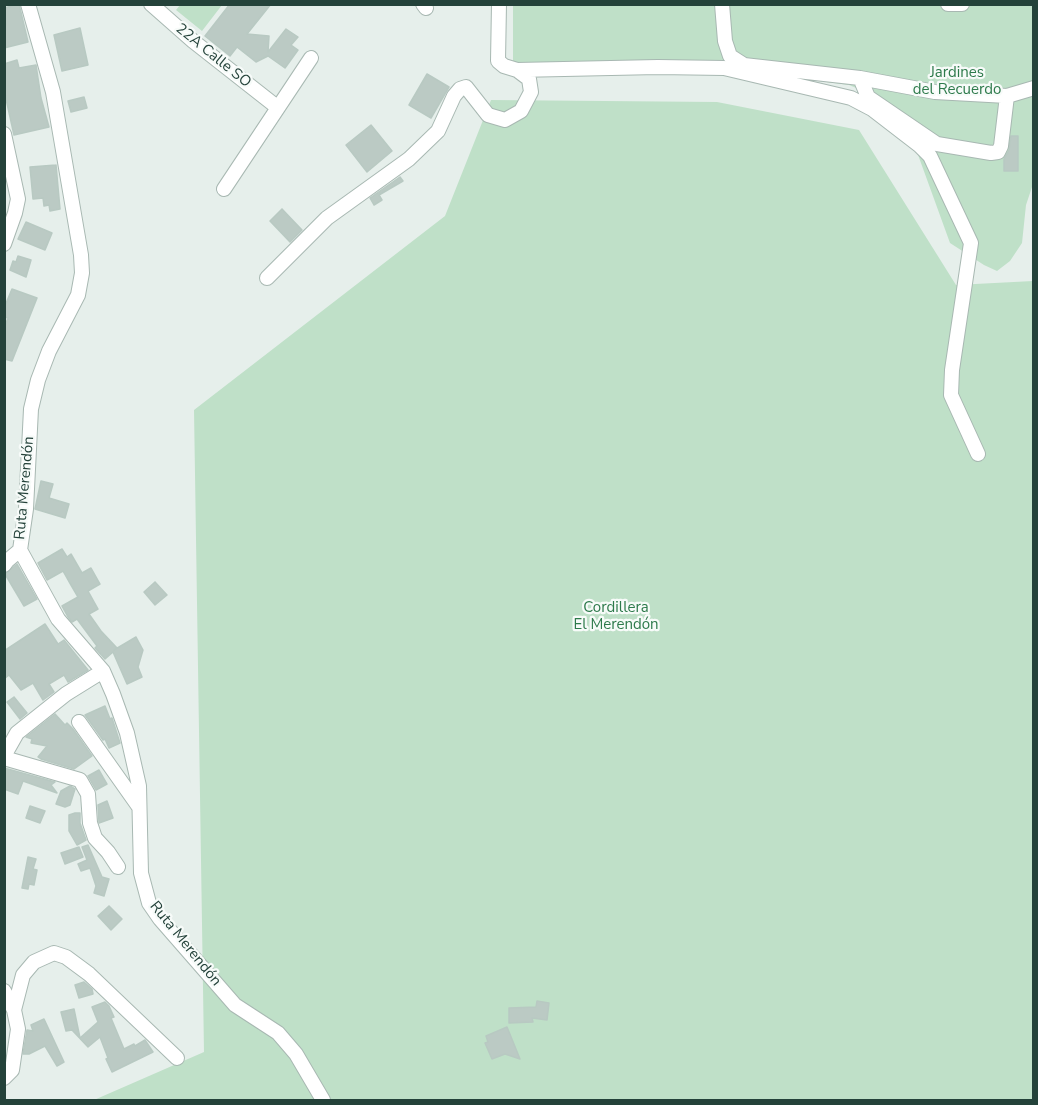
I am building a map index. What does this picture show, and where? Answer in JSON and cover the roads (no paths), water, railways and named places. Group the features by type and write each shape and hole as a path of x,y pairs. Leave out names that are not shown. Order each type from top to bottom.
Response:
{"street":[{"name":"Ruta Merendón","path":"28,4 53,92 81,255 81,273 78,295 48,351 31,409 26,509 20,550 58,619 103,671 127,733 139,786 141,873 149,903 160,919 235,1005 278,1033 296,1054 323,1101"},
{"name":"22A Calle SO","path":"151,4 193,41 277,107"},
{"path":"499,4 498,61 504,66 517,70 724,68 851,98 872,109 920,146 930,156 971,243 952,370 951,395 978,454"},
{"path":"722,4 725,41 730,56 744,65 860,78 934,92 1007,96 1034,88"},
{"path":"948,4 962,4"},
{"path":"224,189 311,58"},
{"path":"267,278 327,218 409,159 438,131 454,96 460,89 466,87 488,115 505,120 521,111 531,92 529,79 517,70"},
{"path":"860,78 868,97 937,144 991,153 998,152 1000,146 1007,96"},
{"path":"4,134 18,199 4,244"},
{"path":"4,565 20,550"},
{"path":"103,671 66,694 17,733 4,757 80,780 88,794 90,823 95,838 118,867"},
{"path":"79,722 139,807"},
{"path":"14,1010 23,975 34,962 54,953 66,957 89,974 177,1058"},
{"path":"4,991 14,1010 18,1029 12,1070 4,1078"}],"park label":[{"name":"Jardines del Recuerdo","path":"957,82"},
{"name":"Cordillera El Merendón","path":"616,616"}]}
